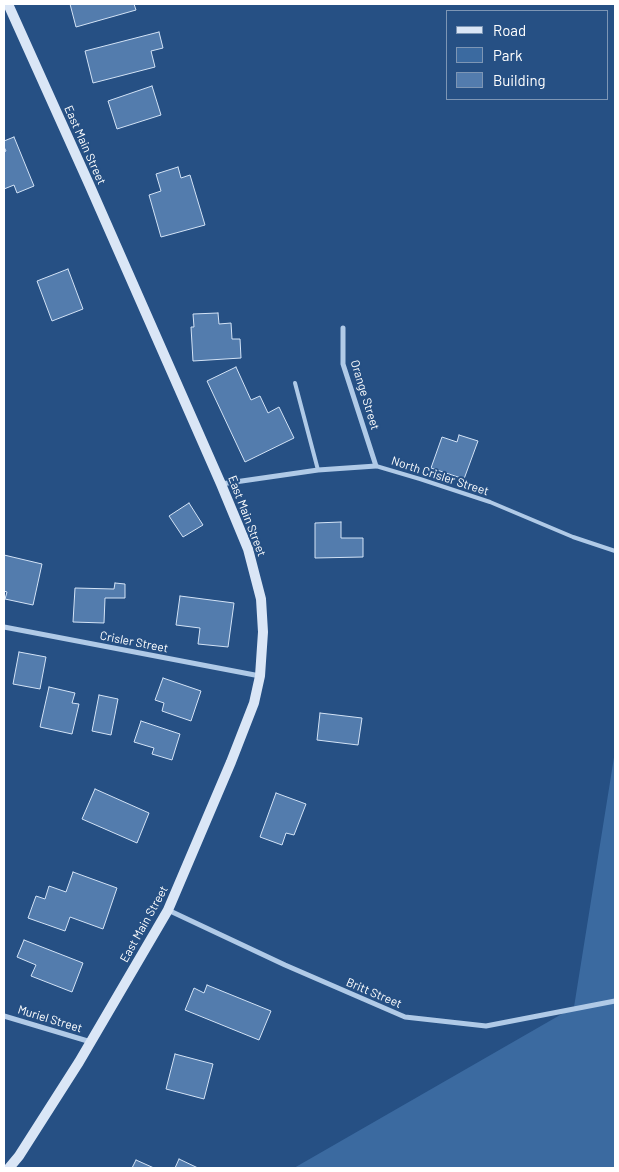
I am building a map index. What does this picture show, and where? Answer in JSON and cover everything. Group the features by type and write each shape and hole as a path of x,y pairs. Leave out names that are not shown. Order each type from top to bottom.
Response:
{"main road":[{"name":"East Main Street","path":"8,4 97,202 248,549 261,599 263,632 260,676 254,703 168,910 80,1062 19,1156 9,1168"}],"street":[{"name":"Orange Street","path":"343,328 343,364 376,466"},
{"name":"North Crisler Street","path":"221,484 318,470 376,466"},
{"name":"Crisler Street","path":"4,627 260,676"},
{"name":"Britt Street","path":"168,910 285,966 405,1017 486,1026 615,1001"},
{"name":"Muriel Street","path":"4,1016 91,1042"}],"lane":[{"path":"295,383 318,470"},
{"name":"North Crisler Street","path":"376,466 490,502 573,537 615,551"}],"green space":[{"path":"615,751 615,1168 294,1168 574,1007"}],"building":[{"path":"70,4 134,4 136,10 76,27"},
{"path":"159,32 163,48 151,51 155,67 93,83 85,51"},
{"path":"152,86 161,115 117,129 108,101"},
{"path":"14,137 34,186 17,193 14,185 4,189 4,152 6,151 4,141"},
{"path":"178,167 181,178 190,175 205,225 161,237 149,195 161,191 156,174"},
{"path":"68,269 83,309 52,321 37,281"},
{"path":"218,313 219,324 231,323 232,339 240,339 241,358 193,361 191,327 194,327 193,314"},
{"path":"236,367 251,400 260,396 268,413 279,407 294,438 245,462 207,381"},
{"path":"459,435 478,441 464,479 431,468 442,437 457,442"},
{"path":"189,503 203,525 183,537 169,516"},
{"path":"341,522 341,538 363,538 363,557 315,558 315,523"},
{"path":"4,555 42,564 33,605 5,599 7,592 4,591"},
{"path":"115,583 125,584 125,598 105,598 104,623 73,622 75,588 114,589"},
{"path":"180,596 234,603 228,647 198,644 200,628 176,625"},
{"path":"19,652 46,657 40,689 13,684"},
{"path":"163,678 201,691 191,721 162,711 164,703 155,700"},
{"path":"49,687 75,693 72,703 79,704 72,734 40,727"},
{"path":"99,695 118,699 111,735 92,731"},
{"path":"320,713 362,718 358,745 317,740"},
{"path":"141,721 180,734 172,760 152,754 154,748 134,742"},
{"path":"95,789 149,813 137,843 82,819"},
{"path":"276,793 306,804 294,835 286,833 282,845 260,837"},
{"path":"73,872 117,888 103,929 70,917 65,931 28,918 36,896 45,899 49,886 66,892"},
{"path":"24,940 83,963 72,992 31,976 36,965 17,957"},
{"path":"207,985 271,1011 259,1040 185,1010 194,988 204,993"},
{"path":"175,1054 213,1064 204,1099 166,1089"},
{"path":"179,1159 198,1168 175,1168"},
{"path":"136,1160 154,1168 132,1168"}]}
